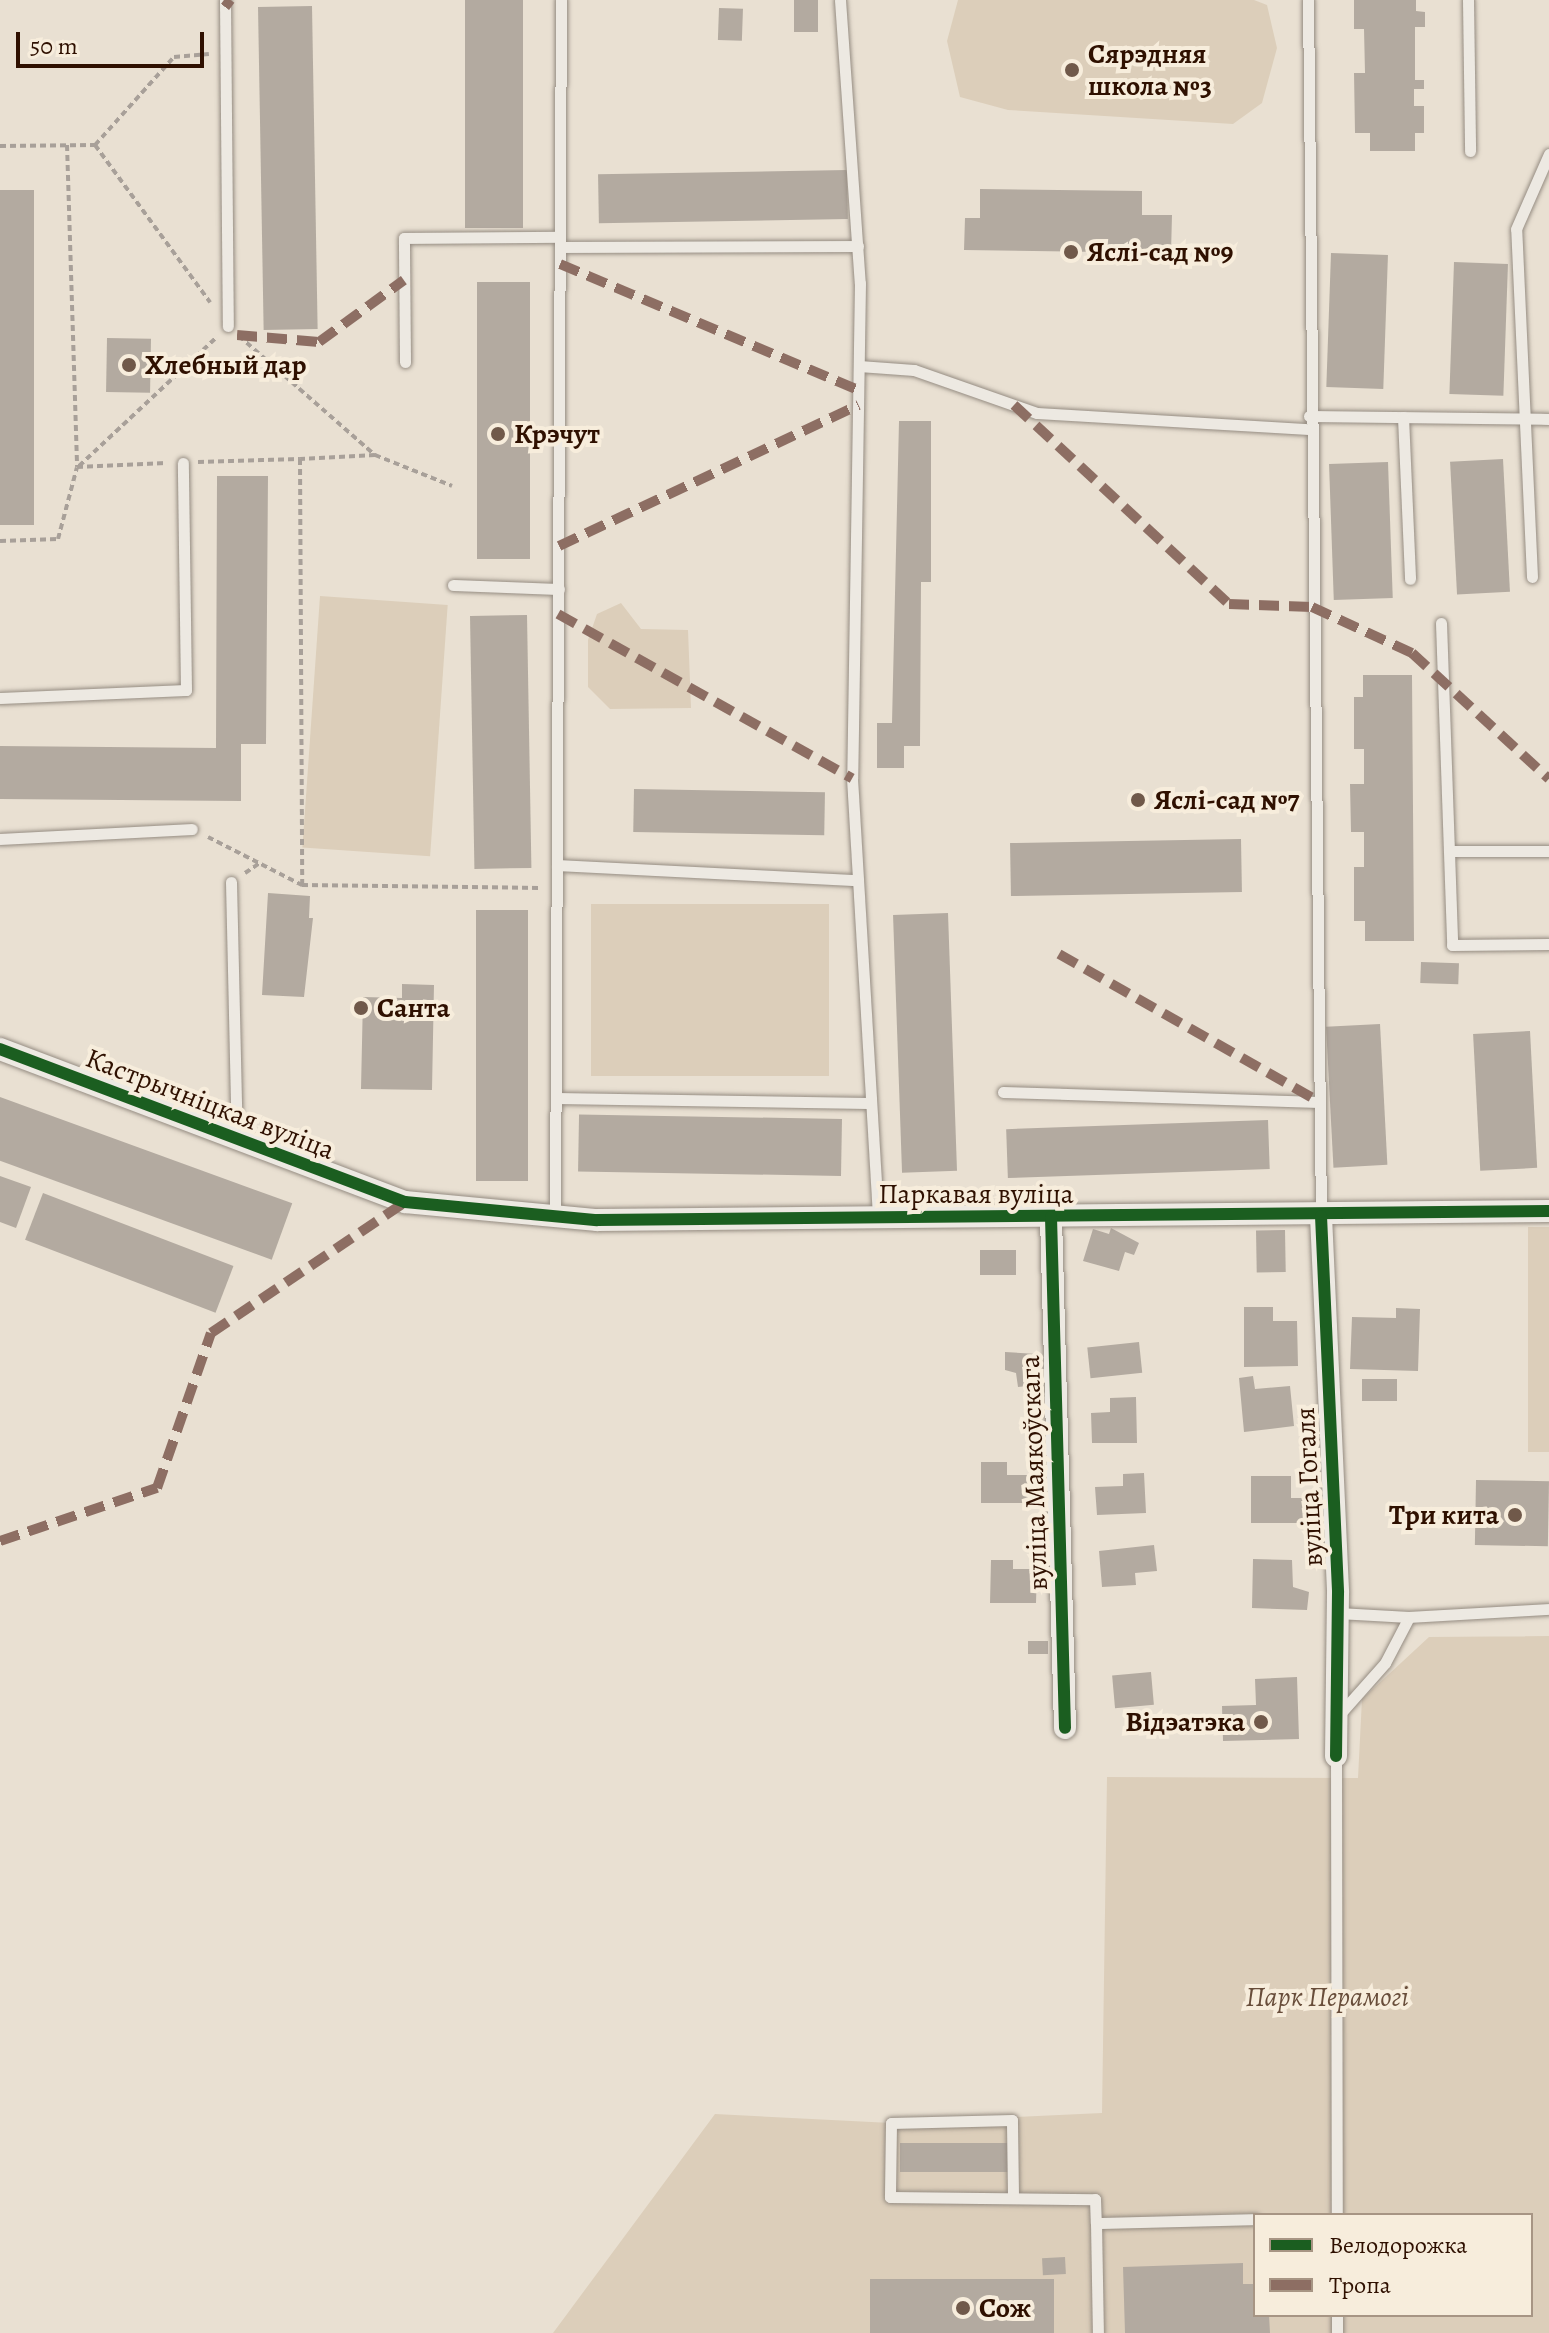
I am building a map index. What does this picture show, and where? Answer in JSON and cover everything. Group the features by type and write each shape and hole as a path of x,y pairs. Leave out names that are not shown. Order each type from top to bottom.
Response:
{"street":[{"name":"Кастрычніцкая вуліца","path":"0,1049 237,1142 405,1202"},
{"name":"Паркавая вуліца","path":"405,1202 555,1216 878,1219 1549,1211"},
{"name":"вуліца Гогаля","path":"1321,1216 1338,1613 1336,1756"},
{"name":"вуліца Маякоўскага","path":"1051,1217 1065,1728"}],"lane":[{"path":"225,0 228,326"},
{"path":"555,1216 561,0"},
{"path":"840,0 858,246 852,778 868,1103 878,1219"},
{"path":"1308,0 1309,422 1321,1216"},
{"path":"1468,0 1470,151"},
{"path":"1532,577 1528,419 1516,229 1549,154"},
{"path":"405,362 404,238 858,246"},
{"path":"859,366 914,370 1037,413 1309,422 1403,417 1549,419"},
{"path":"1403,417 1410,579"},
{"path":"0,698 186,690 183,463"},
{"path":"453,585 559,589"},
{"path":"1441,623 1452,945 1549,944"},
{"path":"0,839 192,829"},
{"path":"1449,851 1549,851"},
{"path":"557,865 857,880"},
{"path":"231,882 237,1142"},
{"path":"1003,1092 1319,1102"},
{"path":"556,1098 868,1103"},
{"path":"1338,1613 1409,1617 1549,1609"},
{"path":"1337,1717 1385,1663 1409,1617"},
{"path":"1336,1756 1337,2213"},
{"path":"1013,2195 1012,2120 891,2123 890,2197 1013,2195 1095,2199 1098,2333"},
{"path":"1096,2223 1253,2219"}],"path":[{"path":"95,145 174,57 224,52"},
{"path":"0,541 58,539 77,467 67,145"},
{"path":"77,467 228,326"},
{"path":"77,467 375,455"},
{"path":"300,459 302,885"},
{"path":"192,829 302,885 557,888"}],"green space":[{"path":"958,0 1254,0 1267,5 1277,48 1262,103 1233,124 1008,110 960,97 947,41"},
{"path":"320,596 448,605 430,856 302,847"},
{"path":"621,603 641,629 688,630 691,708 610,709 588,687 588,640 597,614"},
{"path":"591,904 829,904 829,1076 591,1076"},
{"path":"1528,1227 1549,1227 1549,1452 1528,1452"},
{"name":"Парк Перамогі","path":"1549,1636 1549,2333 553,2333 715,2114 891,2123 1102,2113 1107,1777 1358,1778 1362,1699 1429,1637"}],"building":[{"path":"465,0 523,0 523,228 465,228"},
{"path":"794,0 818,0 818,32 794,32"},
{"path":"1354,0 1416,0 1416,11 1425,12 1425,27 1415,27 1415,80 1424,80 1424,89 1414,89 1414,106 1424,106 1424,133 1415,133 1415,151 1370,151 1370,133 1355,133 1354,73 1365,73 1364,29 1354,29"},
{"path":"312,6 318,329 264,330 258,7"},
{"path":"719,8 743,9 742,41 718,40"},
{"path":"847,170 848,219 599,223 598,174"},
{"path":"980,189 1142,191 1142,215 1172,215 1171,253 964,250 965,218 980,218"},
{"path":"0,190 34,190 34,525 0,525"},
{"path":"1331,253 1388,255 1383,389 1326,387"},
{"path":"1454,262 1508,264 1503,396 1449,394"},
{"path":"477,282 530,282 530,559 477,559"},
{"name":"Хлебный дар","path":"107,338 151,339 150,393 106,392"},
{"path":"899,421 931,421 931,582 921,582 920,746 904,746 904,768 877,768 877,723 892,723"},
{"path":"1503,459 1510,592 1457,595 1450,462"},
{"path":"1388,462 1393,598 1334,600 1329,464"},
{"path":"217,476 268,476 266,744 241,744 241,801 0,799 0,746 216,748"},
{"path":"527,615 531,868 474,869 470,616"},
{"path":"1363,675 1412,675 1414,941 1365,941 1365,921 1354,921 1354,867 1364,867 1364,832 1351,832 1350,784 1364,784 1364,749 1354,749 1354,697 1363,697"},
{"path":"634,789 825,792 824,835 633,832"},
{"path":"1241,839 1242,892 1011,896 1010,843"},
{"path":"268,893 310,896 309,918 313,918 304,997 262,995"},
{"path":"476,910 528,910 528,1181 476,1181"},
{"path":"948,913 957,1171 902,1173 893,915"},
{"path":"1421,962 1459,963 1458,984 1420,983"},
{"path":"402,984 434,985 432,1090 361,1089 363,997 402,998"},
{"path":"1380,1024 1387,1165 1333,1168 1326,1027"},
{"path":"1530,1031 1537,1168 1480,1171 1473,1034"},
{"path":"0,1097 292,1203 272,1260 0,1161"},
{"path":"579,1114 842,1119 841,1176 578,1171"},
{"path":"1268,1120 1270,1169 1008,1178 1006,1129"},
{"path":"0,1176 31,1187 16,1228 0,1222"},
{"path":"43,1193 233,1266 216,1313 25,1240"},
{"path":"1111,1228 1139,1243 1134,1255 1125,1252 1119,1271 1083,1261 1093,1229 1109,1234"},
{"path":"1285,1230 1286,1272 1257,1272 1256,1231"},
{"path":"980,1250 1016,1250 1016,1275 980,1275"},
{"path":"1244,1307 1273,1307 1273,1321 1297,1321 1298,1366 1244,1367"},
{"path":"1396,1308 1420,1309 1418,1371 1350,1369 1352,1317 1396,1318"},
{"path":"1139,1342 1142,1373 1091,1378 1087,1347"},
{"path":"1005,1352 1037,1354 1037,1385 1018,1387 1016,1373 1005,1370"},
{"path":"1253,1376 1255,1389 1290,1386 1294,1426 1244,1432 1239,1378"},
{"path":"1362,1379 1397,1379 1397,1401 1362,1401"},
{"path":"1136,1397 1137,1443 1092,1443 1091,1413 1110,1412 1110,1398"},
{"path":"981,1462 1007,1462 1007,1475 1031,1475 1032,1503 981,1503"},
{"path":"1144,1473 1146,1513 1097,1515 1095,1487 1123,1486 1123,1474"},
{"path":"1251,1476 1291,1476 1291,1498 1305,1498 1305,1523 1251,1523"},
{"path":"1476,1480 1549,1481 1548,1546 1475,1545"},
{"path":"1154,1545 1157,1571 1135,1573 1136,1585 1102,1587 1099,1551"},
{"path":"1253,1559 1292,1560 1293,1587 1309,1592 1307,1610 1252,1608"},
{"path":"991,1560 1013,1560 1013,1569 1037,1569 1036,1603 990,1603"},
{"path":"1028,1641 1048,1641 1048,1654 1028,1654"},
{"path":"1151,1672 1154,1705 1115,1708 1112,1675"},
{"name":"Відэатэка","path":"1297,1677 1299,1739 1223,1741 1222,1706 1256,1705 1255,1679"},
{"path":"900,2143 1010,2143 1010,2172 900,2172"},
{"path":"1065,2257 1066,2274 1043,2275 1042,2258"},
{"path":"1243,2263 1243,2284 1253,2284 1253,2317 1269,2317 1270,2333 1125,2333 1123,2267"},
{"name":"Сож","path":"870,2279 1054,2279 1054,2333 870,2333"}],"marked path":[{"path":"225,7 230,0"},
{"path":"560,264 858,390"},
{"path":"237,335 319,342 404,280"},
{"path":"559,546 858,405"},
{"path":"1014,405 1229,604 1312,607 1412,653 1549,779"},
{"path":"558,614 852,778"},
{"path":"1059,954 1319,1102"},
{"path":"0,1541 157,1488 211,1333 405,1202"}],"cycle path":[{"path":"0,1049 405,1202 597,1220 1549,1211"},
{"path":"1321,1216 1338,1593 1336,1756"},
{"path":"1051,1217 1065,1728"}],"place":[{"name":"Сярэдняя школа №3","path":"1072,70"},
{"name":"Яслі-сад №9","path":"1071,252"},
{"name":"Хлебный дар","path":"129,365"},
{"name":"Крэчут","path":"498,434"},
{"name":"Яслі-сад №7","path":"1138,800"},
{"name":"Санта","path":"361,1008"},
{"name":"Три кита","path":"1515,1515"},
{"name":"Відэатэка","path":"1261,1722"},
{"name":"Сож","path":"963,2308"}]}
